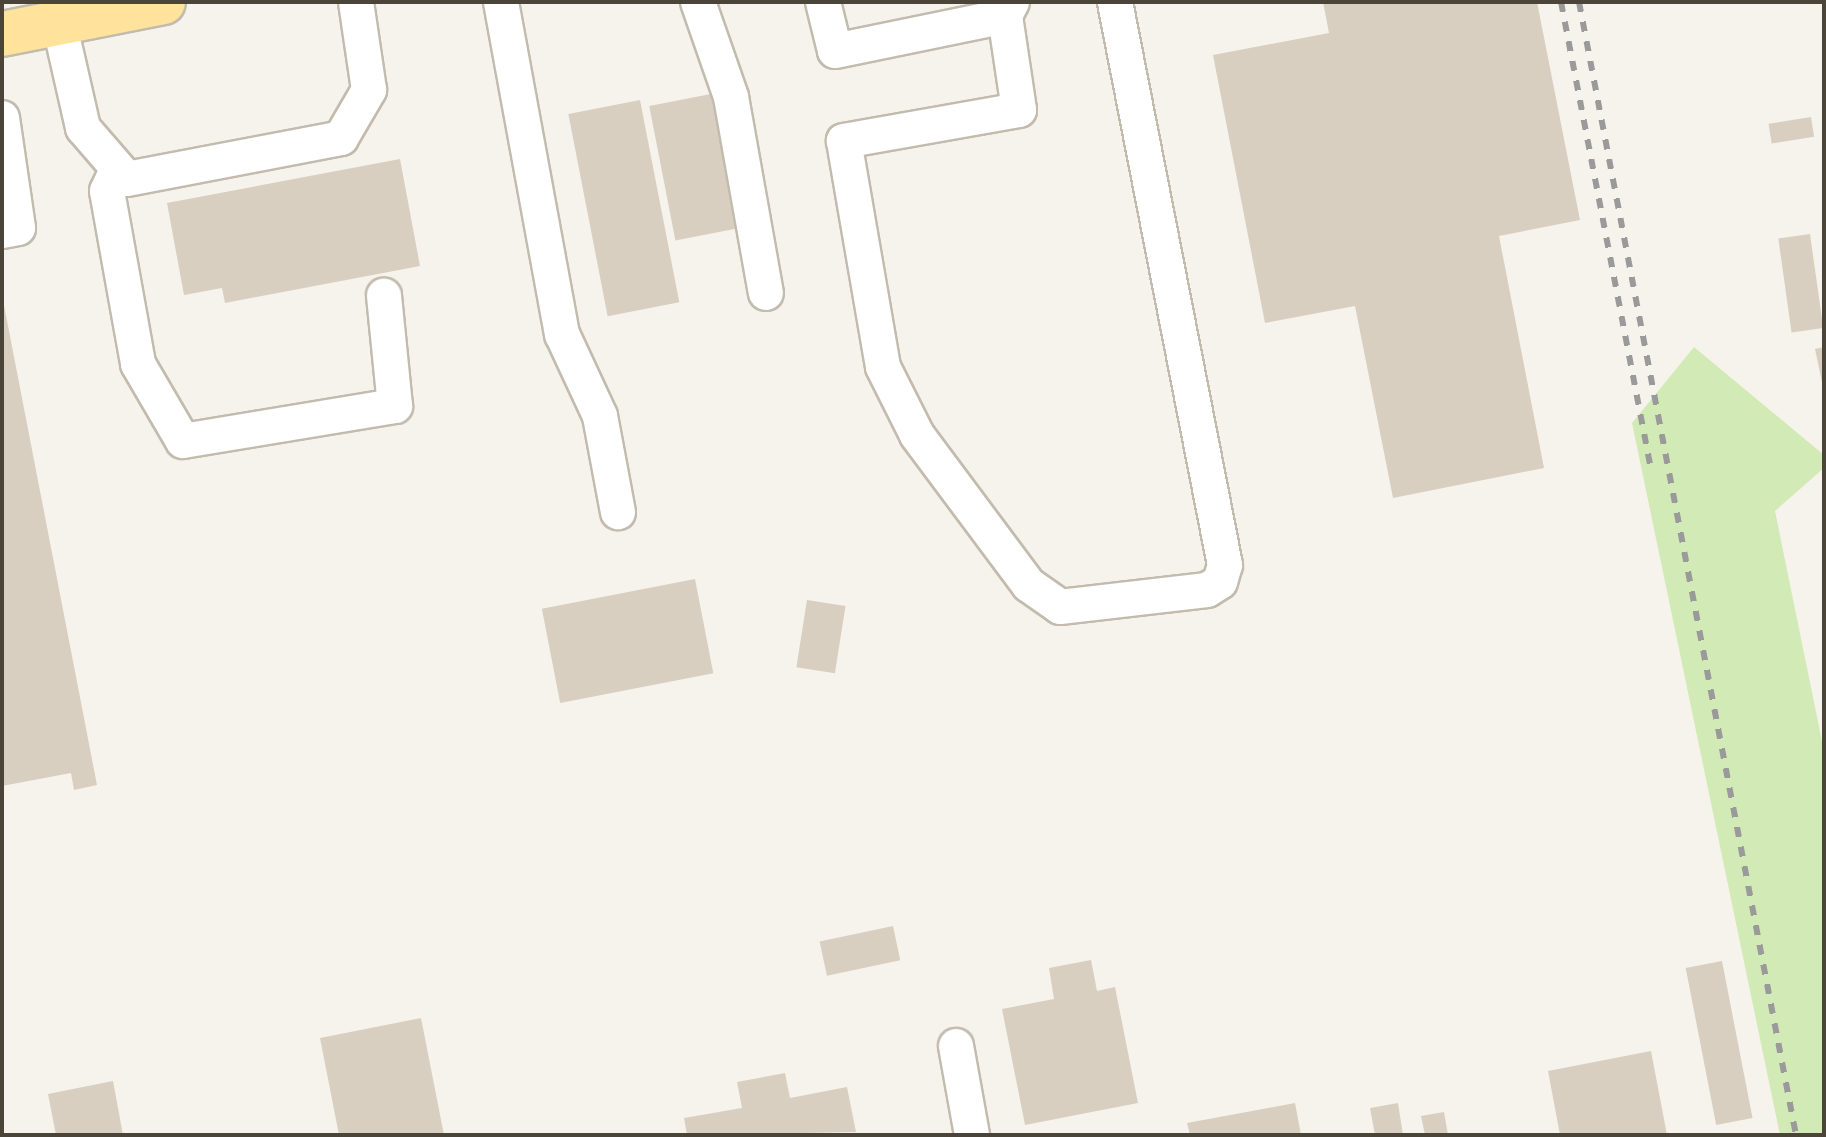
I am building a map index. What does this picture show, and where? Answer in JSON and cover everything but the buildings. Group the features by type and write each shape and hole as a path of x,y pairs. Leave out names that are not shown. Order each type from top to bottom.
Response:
{"main road":[{"path":"25,22 163,2"}],"lane":[{"path":"25,22 83,128 116,172 127,179 341,138 369,90 356,2"},
{"path":"501,2 562,334 600,416 618,512"},
{"path":"698,2 731,97 766,293"},
{"path":"823,2 835,51 1008,9 1019,110 844,141 883,367 917,435 1029,585 1060,607 1207,590 1220,582 1225,565 1115,2"},
{"path":"2,118 18,228 2,231"},
{"path":"116,172 107,191 138,364 183,441 395,406 384,296"},
{"path":"956,1046 972,1135"}],"green space":[{"path":"1694,347 1824,455 1824,468 1775,511 1824,751 1824,1135 1780,1135 1632,423"}],"railway":[{"path":"1561,2 1650,465"},
{"path":"1579,2 1796,1135"}]}
